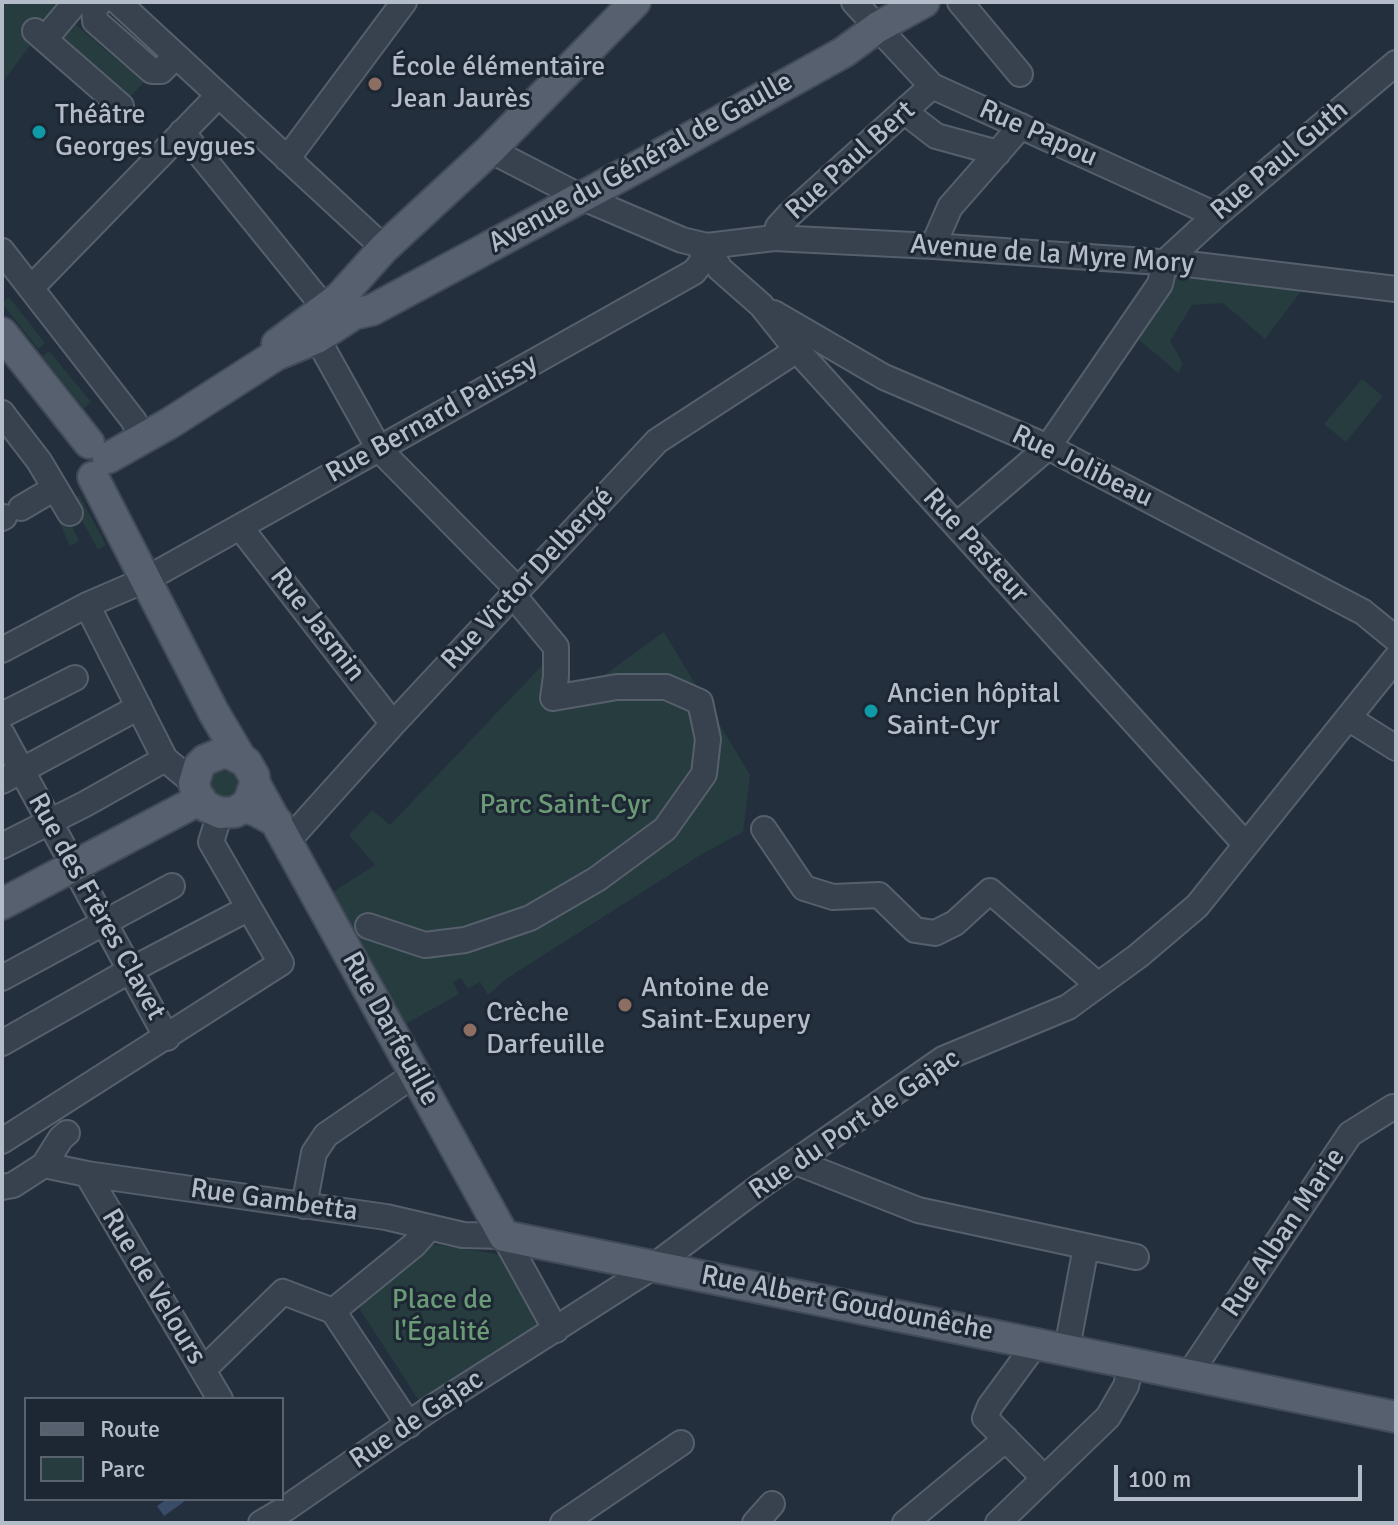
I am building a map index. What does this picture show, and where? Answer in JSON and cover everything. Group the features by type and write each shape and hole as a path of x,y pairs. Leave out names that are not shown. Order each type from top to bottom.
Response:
{"main road":[{"path":"103,460 247,373 325,319 384,248 490,150 635,2"},
{"name":"Avenue du Général de Gaulle","path":"325,319 372,310 844,52 878,27 924,2"},
{"path":"2,333 103,460 144,579 214,713 226,756 251,769 222,797 73,865 2,904"},
{"path":"2,360 103,460"},
{"path":"226,756 199,766 222,797 257,811 282,832"},
{"name":"Rue Darfeuille","path":"282,832 504,1236"},
{"name":"Rue Albert Goudounêche","path":"504,1236 1396,1417"}],"street":[{"path":"76,2 40,35 121,106"},
{"path":"100,2 94,8 95,21 152,71 161,71 176,56"},
{"path":"118,2 384,248"},
{"path":"287,159 404,2"},
{"name":"Rue Papou","path":"854,2 932,86 1216,215"},
{"path":"960,2 1020,74"},
{"name":"Rue Paul Guth","path":"1165,262 1396,63"},
{"name":"Rue Paul Bert","path":"774,238 778,227 788,216 932,86"},
{"path":"32,287 218,96"},
{"path":"905,112 936,136 998,153"},
{"path":"933,246 950,207 1021,126"},
{"path":"182,132 325,319 379,449 515,592 556,647 553,698 617,687 666,687 700,702 708,739 704,774 665,829 597,879 530,918 465,940 425,945 368,926"},
{"path":"490,150 581,197 682,240 707,246"},
{"name":"Avenue de la Myre Mory","path":"707,246 774,238 933,246 1165,262 1396,289"},
{"name":"Rue Pasteur","path":"707,246 720,269 761,305 797,350 1246,845"},
{"name":"Rue Bernard Palissy","path":"2,650 240,527 694,272 707,246"},
{"path":"2,251 134,421 103,460"},
{"path":"957,525 1048,447 1160,284 1165,262"},
{"name":"Rue Jolibeau","path":"761,305 884,377 1048,447 1363,612 1396,639"},
{"name":"Rue Victor Delbergé","path":"282,832 393,724 657,441 797,350"},
{"path":"2,413 39,461 70,513"},
{"path":"9,514 55,488"},
{"name":"Rue Jasmin","path":"240,527 393,724"},
{"path":"2,1141 281,963 211,842 222,797 165,759 87,605"},
{"name":"Rue du Port de Gajac","path":"654,1266 759,1187 943,1059 1068,1007 1138,956 1197,906 1396,658"},
{"path":"2,715 75,678"},
{"path":"12,776 139,707"},
{"path":"1348,718 1396,748"},
{"name":"Rue des Frères Clavet","path":"2,734 12,776 48,821 167,1038"},
{"path":"2,846 165,759"},
{"path":"764,829 804,888 833,897 879,895 915,930 935,933 955,923 990,891 1098,985"},
{"path":"2,978 172,886"},
{"path":"2,1043 249,908"},
{"path":"304,1206 314,1153 326,1135 415,1074"},
{"name":"Rue Alban Marie","path":"1190,1373 1350,1134 1393,1107"},
{"path":"2,1187 13,1185 44,1165 67,1133"},
{"path":"796,1162 918,1210 1136,1257"},
{"name":"Rue Gambetta","path":"44,1165 87,1174 386,1217 463,1235 504,1236"},
{"name":"Rue de Velours","path":"87,1174 219,1397"},
{"path":"329,1309 414,1245 429,1228"},
{"path":"504,1236 556,1330"},
{"path":"1067,1348 1086,1247"},
{"name":"Rue de Gajac","path":"261,1523 654,1266"},
{"path":"203,1370 283,1292 329,1309 409,1425"},
{"path":"1037,1342 990,1406 985,1418 1044,1478"},
{"path":"998,1523 1108,1417 1126,1386 1132,1361"},
{"path":"905,1523 1006,1439"},
{"path":"563,1523 681,1443"},
{"path":"755,1523 772,1504"}],"green space":[{"path":"2,2 63,2 2,83"},
{"path":"75,24 144,82 129,98 60,40"},
{"path":"1175,275 1302,290 1265,339 1223,303 1192,305 1170,341 1183,364 1178,373 1136,337"},
{"path":"9,297 45,343 38,349 2,303"},
{"path":"49,351 91,402 84,408 42,356"},
{"path":"1362,379 1383,396 1346,442 1324,424"},
{"path":"79,495 106,545 98,550 71,500"},
{"path":"62,506 79,541 70,546 54,511"},
{"name":"Parc Saint-Cyr","path":"664,632 750,775 743,832 702,854 506,979 488,995 480,982 468,989 461,978 453,982 459,994 406,1024 333,892 375,865 349,835 372,810 390,825 551,656 581,692"},
{"path":"224,771 234,775 238,785 234,795 224,799 214,795 210,785 214,775"},
{"name":"Place de l'Égalité","path":"431,1244 509,1256 548,1325 422,1405 357,1305"}],"water":[{"path":"164,1501 185,1501 164,1516 157,1506"}],"place":[{"name":"École élémentaire Jean Jaurès","path":"375,84"},
{"name":"Théâtre Georges Leygues","path":"39,132"},
{"name":"Ancien hôpital Saint-Cyr","path":"871,711"},
{"name":"Antoine de Saint-Exupery","path":"625,1005"},
{"name":"Crèche Darfeuille","path":"470,1030"}]}
